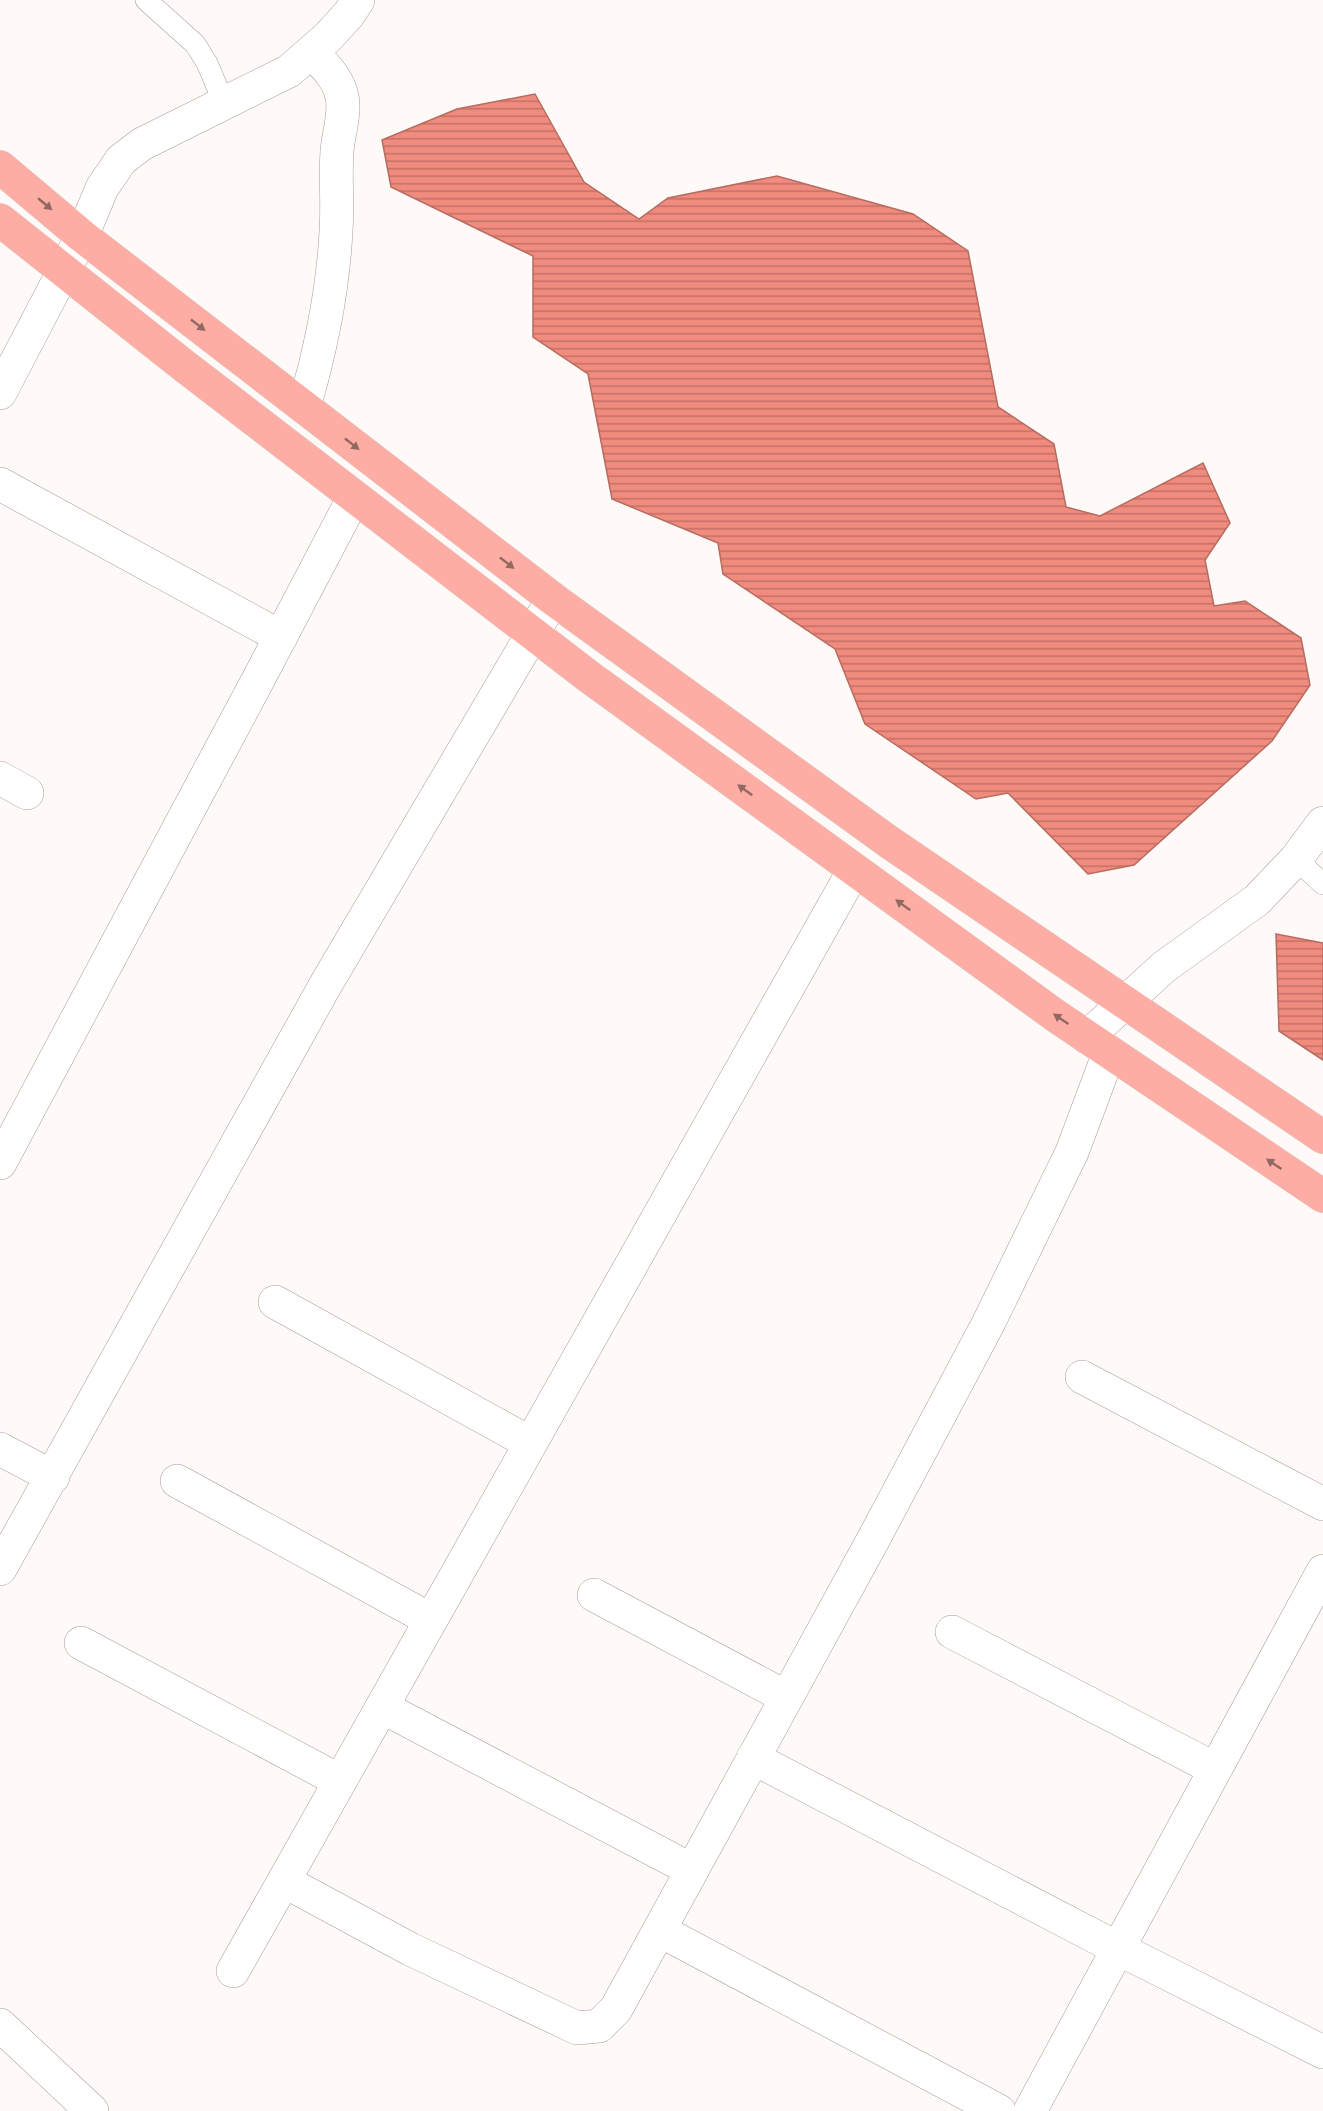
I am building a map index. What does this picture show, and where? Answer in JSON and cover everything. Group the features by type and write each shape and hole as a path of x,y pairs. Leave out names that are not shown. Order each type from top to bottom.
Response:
{"main road":[{"path":"0,167 82,236 553,599 889,842 1323,1137"},
{"path":"0,220 532,634 1098,1045 1323,1196"}],"street":[{"path":"0,393 82,236 102,188 120,160 142,144 289,70 328,37 358,0"},
{"path":"304,407 318,361 328,301 336,233 337,137 343,111 342,94 334,78 312,52"},
{"path":"0,484 280,636"},
{"path":"0,1163 354,497"},
{"path":"0,1569 326,984 553,599"},
{"path":"284,1881 410,1949 577,2028 599,2026 616,2009 993,1313 1072,1152 1098,1045 1124,1002 1188,948 1233,919 1257,900 1296,859 1323,823"},
{"path":"233,1971 855,870"},
{"path":"274,1302 530,1443"},
{"path":"1082,1377 1323,1504"},
{"path":"0,1449 53,1477"},
{"path":"177,1481 431,1620"},
{"path":"1030,2111 1323,1571"},
{"path":"594,1594 786,1697"},
{"path":"952,1632 1215,1769"},
{"path":"81,1643 340,1781"},
{"path":"382,1707 692,1870"},
{"path":"753,1758 1117,1948 1323,2052"},
{"path":"659,1930 999,2111"},
{"path":"0,2025 92,2111"}],"lane":[{"path":"146,0 195,44 207,63 224,103"},
{"path":"1296,859 1323,884"}],"shaded area":[{"path":"535,94 584,182 639,219 668,198 777,176 913,214 968,251 998,407 1054,444 1066,507 1100,516 1203,463 1230,523 1205,560 1214,606 1245,601 1301,638 1310,685 1272,741 1134,865 1088,874 1008,793 976,799 865,724 835,649 723,574 718,543 612,499 588,374 533,337 533,256 391,187 382,140 457,109"},
{"path":"1276,934 1323,943 1323,1060 1279,1031"}]}
